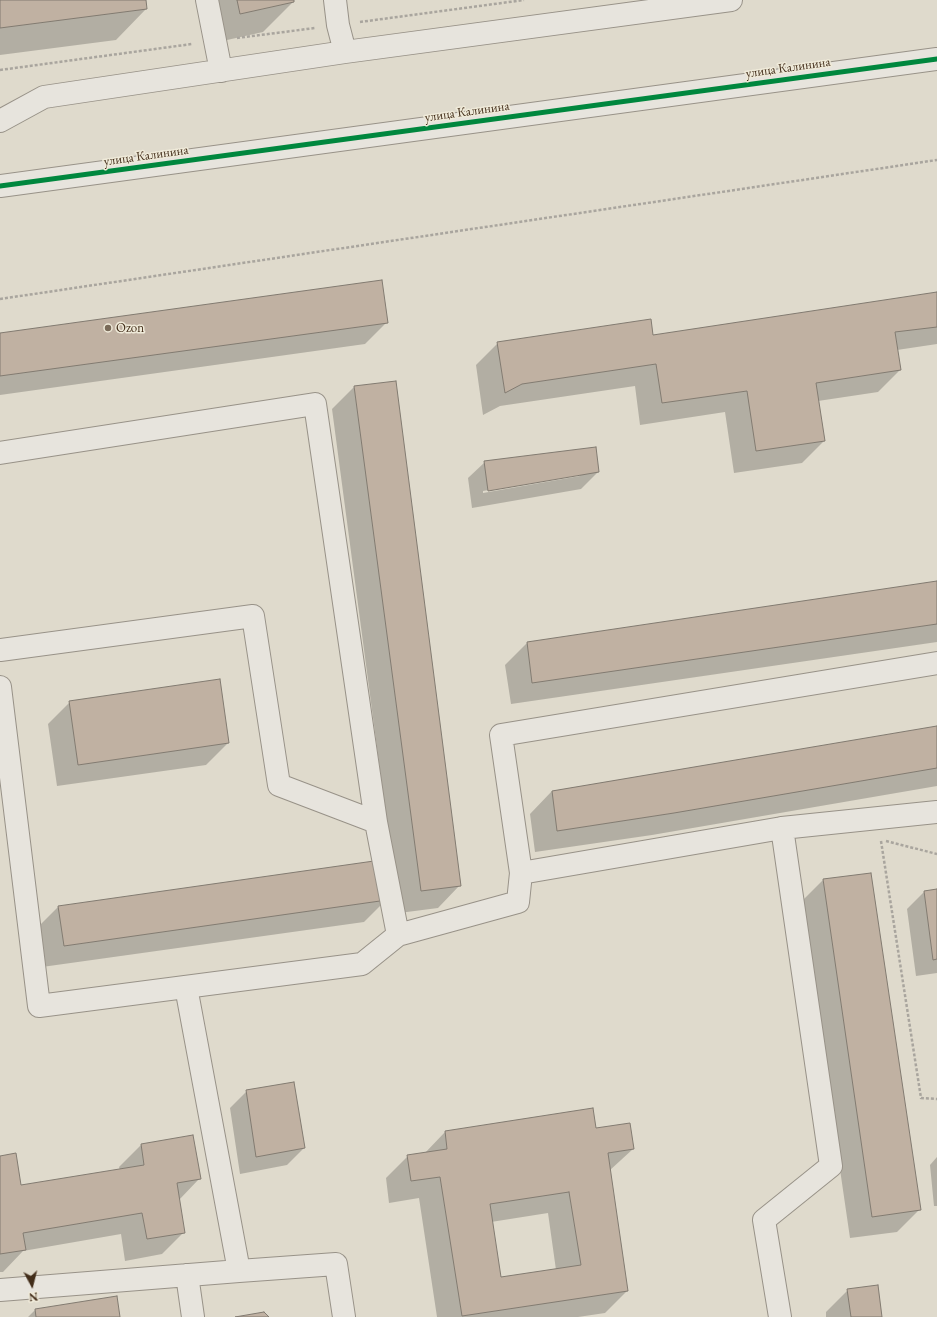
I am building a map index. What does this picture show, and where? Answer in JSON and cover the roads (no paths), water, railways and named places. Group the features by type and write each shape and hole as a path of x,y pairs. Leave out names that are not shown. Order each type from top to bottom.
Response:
{"street":[{"path":"207,0 221,71"},
{"path":"336,0 338,25 346,52"},
{"path":"0,121 44,98 346,52 731,0"},
{"name":"улица Калинина","path":"0,186 937,59"},
{"path":"0,453 315,404 376,822 398,935"},
{"path":"0,650 253,616 279,785 376,822"},
{"path":"0,687 39,1006 362,964 398,935 518,902 521,873 501,735 937,663"},
{"path":"521,873 782,828 937,812"},
{"path":"780,1317 764,1220 831,1166 782,828"},
{"path":"186,987 240,1271"},
{"path":"0,1290 336,1264 344,1317"},
{"path":"187,1275 193,1317"}],"place":[{"name":"Ozon","path":"108,328"}]}
